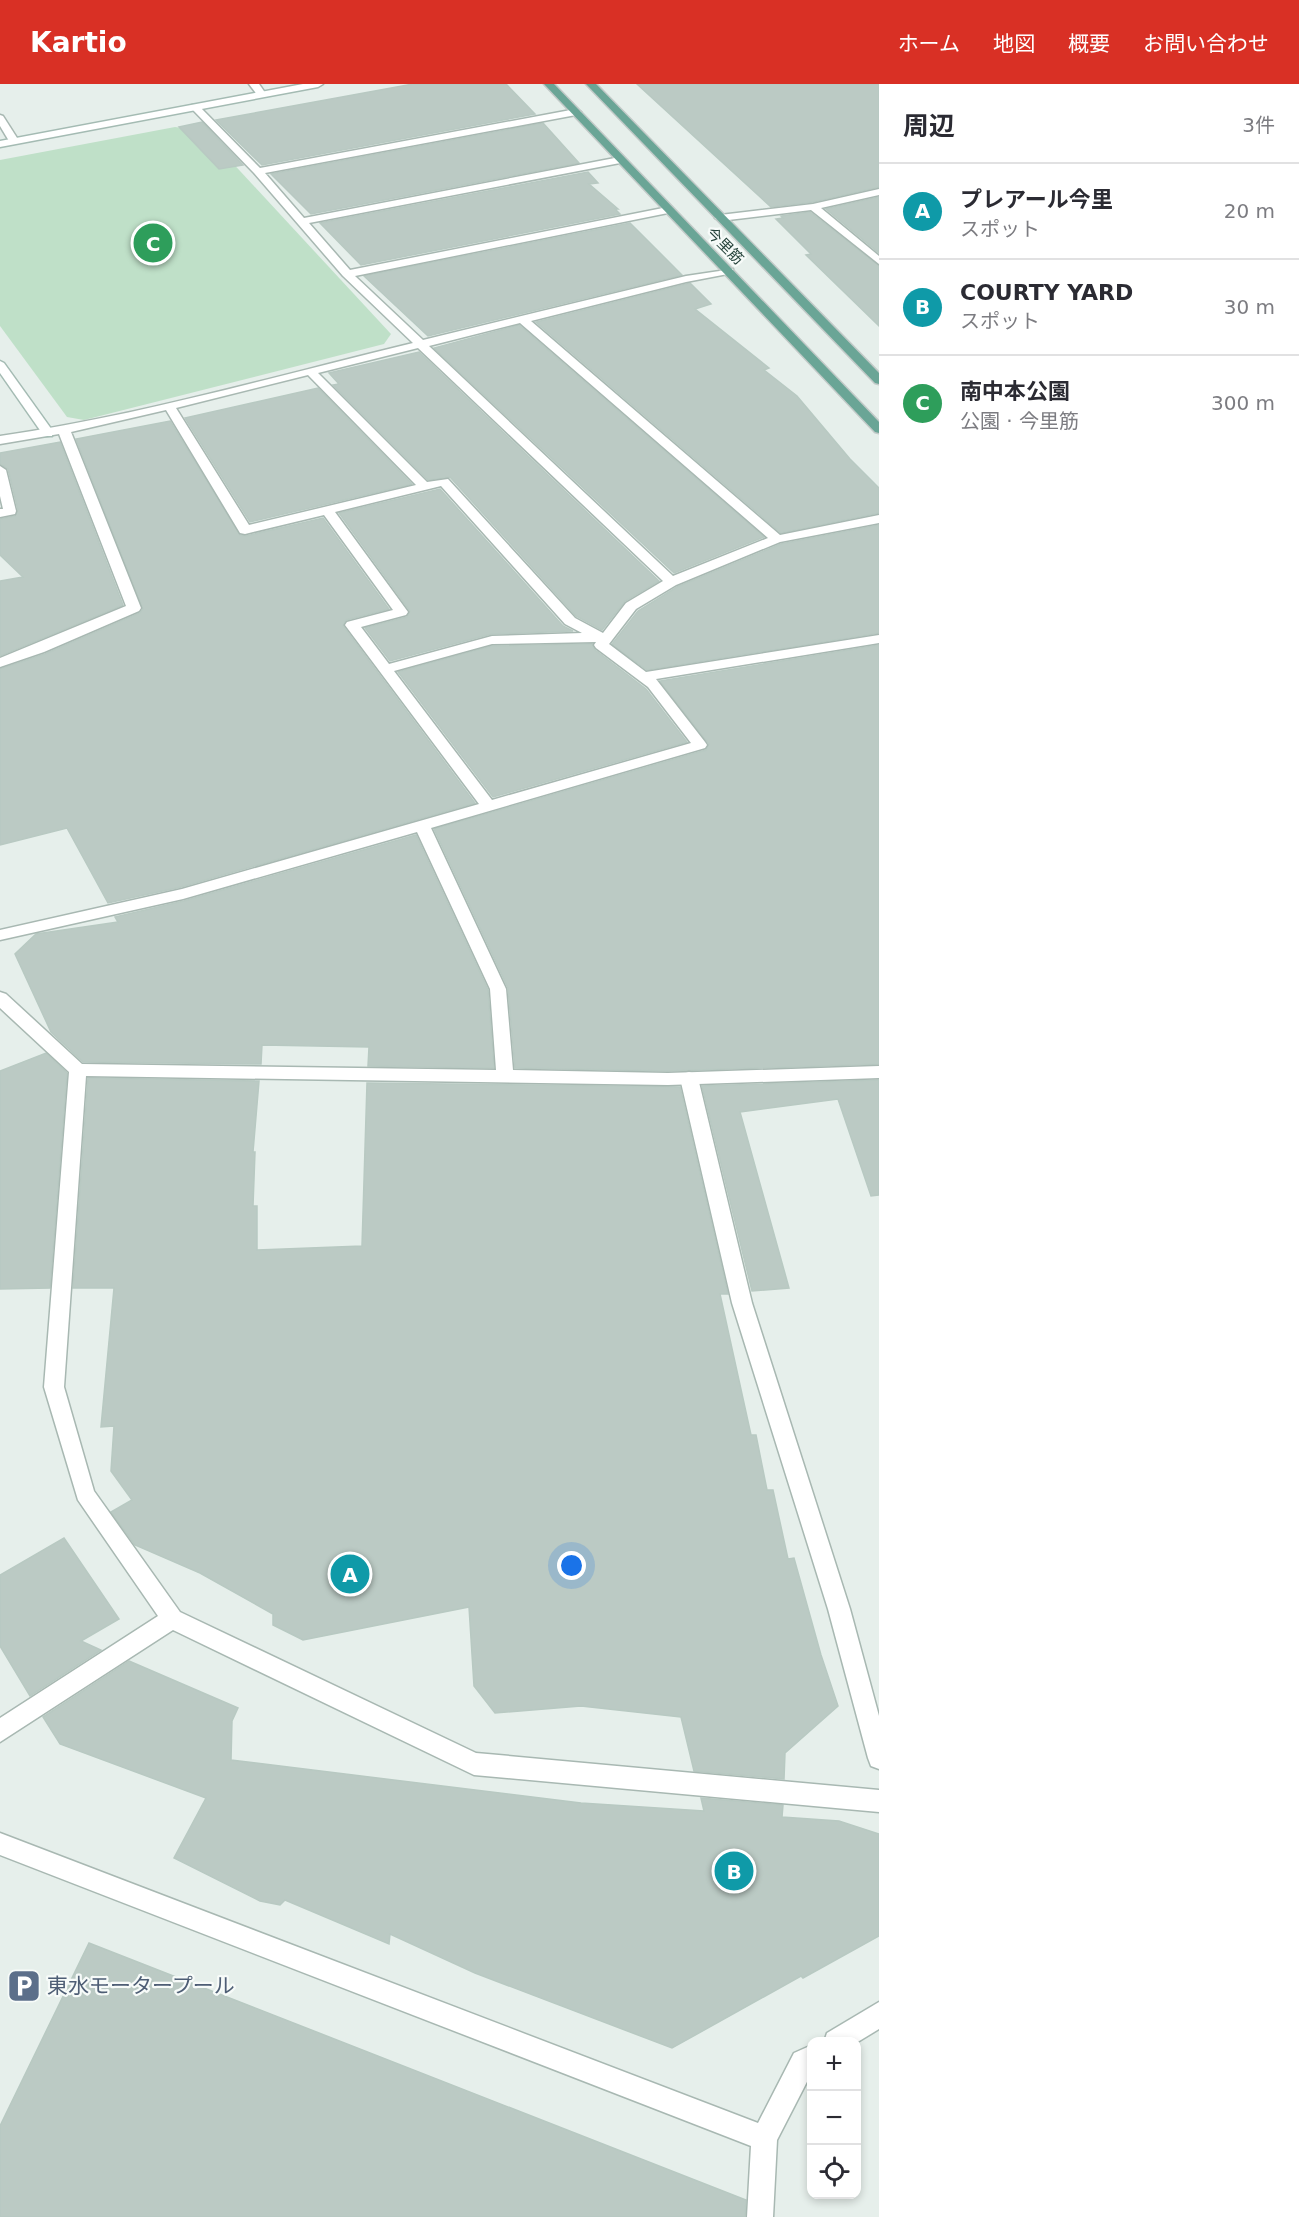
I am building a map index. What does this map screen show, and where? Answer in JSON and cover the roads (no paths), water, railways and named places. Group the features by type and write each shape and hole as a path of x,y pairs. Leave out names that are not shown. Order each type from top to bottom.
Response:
{"main road":[{"name":"今里筋","path":"549,84 879,429"},
{"name":"今里筋","path":"591,84 879,380"}],"street":[{"path":"254,84 261,94"},
{"path":"0,144 318,84"},
{"path":"195,107 258,171 347,274 671,582"},
{"path":"258,171 576,112"},
{"path":"0,118 14,141"},
{"path":"300,222 620,160"},
{"path":"720,218 813,207 879,192"},
{"path":"813,207 879,261"},
{"path":"347,274 668,210"},
{"path":"0,441 64,430 169,406 687,279 729,271"},
{"path":"523,320 777,539"},
{"path":"0,364 48,433"},
{"path":"310,371 424,486"},
{"path":"169,406 245,530 444,482 570,621 602,639"},
{"path":"0,663 39,649 134,608 64,430"},
{"path":"0,470 10,511 0,513"},
{"path":"327,510 401,612 352,625 488,805"},
{"path":"0,935 183,894 700,745 653,684 601,645 602,639 631,606 671,582 777,539 879,519"},
{"path":"385,669 492,640 602,639"},
{"path":"644,677 879,639"},
{"path":"422,825 498,989 505,1076"},
{"path":"2,1004 78,1070 689,1078 879,1072"},
{"path":"78,1070 54,1387 85,1494 172,1619 474,1764 879,1801"},
{"path":"689,1078 742,1303 839,1609 879,1758"},
{"path":"0,1731 172,1619"},
{"path":"0,1844 764,2138"},
{"path":"844,2037 879,2014"},
{"path":"760,2217 764,2138 803,2062 807,2060"}],"place":[{"name":"南中本公園","path":"153,243"},
{"name":"プレアール今里","path":"350,1574"},
{"name":"COURTY YARD","path":"734,1871"},
{"name":"東水モータープール","path":"24,1986"}]}
